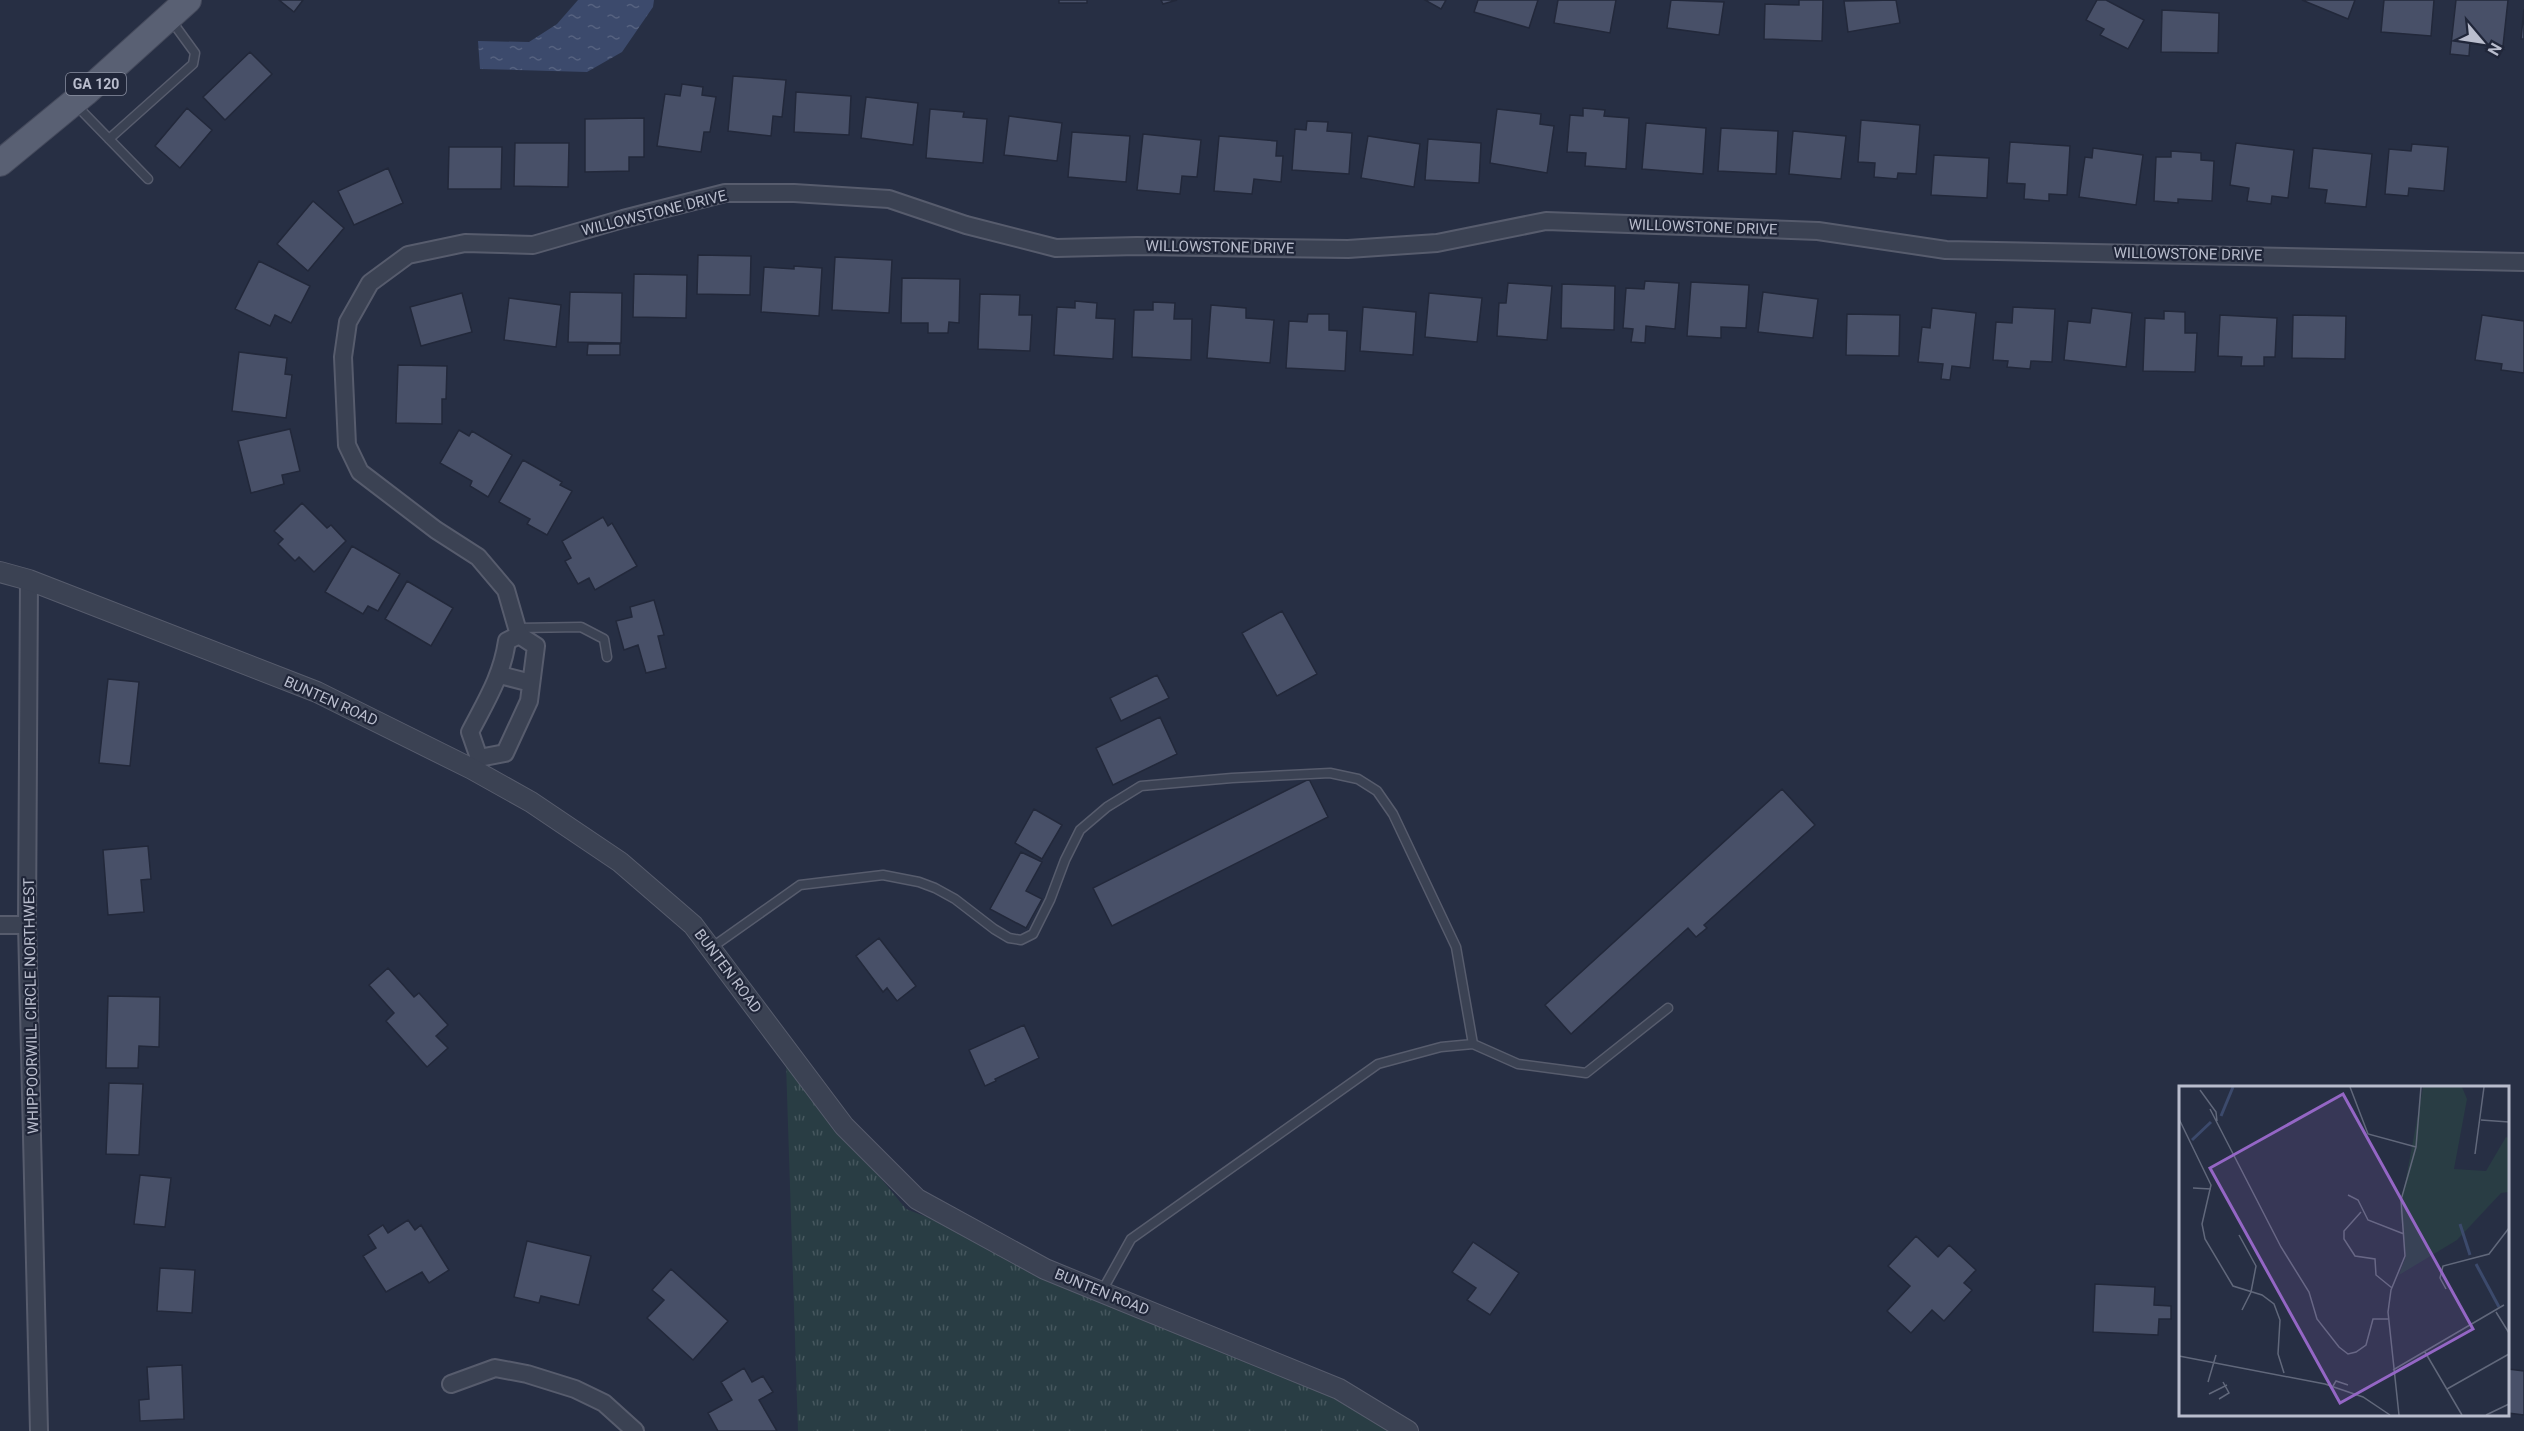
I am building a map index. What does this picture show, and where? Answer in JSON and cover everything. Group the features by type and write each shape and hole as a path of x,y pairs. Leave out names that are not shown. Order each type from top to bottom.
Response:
{"main road":[{"name":"GA 120","path":"0,164 74,103 188,0"}],"street":[{"name":"WILLOWSTONE DRIVE","path":"476,763 505,753 529,701 536,646 519,632 506,590 478,558 436,530 360,472 347,445 343,357 348,322 370,284 408,255 465,243 533,245 725,193 794,193 889,199 966,225 1056,248 1137,246 1348,249 1437,243 1546,221 1818,231 1946,250 2524,262"},
{"name":"BUNTEN ROAD","path":"0,572 28,580 317,692 476,763 620,862 693,925 844,1126 917,1199 1045,1269 1339,1389 1408,1431"},
{"name":"WHIPPOORWILL CIRCLE NORTHWEST","path":"28,580 27,925 34,1124 39,1431"},
{"path":"476,763 470,732 500,675 507,641 519,632"},
{"path":"500,675 531,683"},
{"path":"0,925 27,925"},
{"path":"451,1384 495,1368 527,1374 575,1389 604,1403 636,1431"}],"lane":[{"path":"109,139 193,64 195,53 169,18"},
{"path":"74,103 147,179"},
{"path":"519,632 581,627 604,639 607,657"},
{"path":"711,948 800,885 884,875 919,882 935,888 956,899 993,929 1009,938 1021,940 1033,934 1080,830 1107,807 1141,786 1330,773 1358,779 1377,791 1393,814 1456,947 1473,1044"},
{"path":"1101,1292 1131,1239 1378,1064 1441,1047 1473,1044 1518,1064 1587,1073 1668,1008"}],"green space":[{"path":"786,1063 906,1209 1099,1283 1301,1366 1388,1431 798,1431"}],"water":[{"path":"578,0 654,0 653,7 622,52 587,72 480,69 478,41 529,42 557,24"}],"building":[{"path":"279,0 303,0 294,12"},
{"path":"1059,0 1087,0 1087,3 1059,3"},
{"path":"1161,0 1177,0 1163,4"},
{"path":"1425,0 1446,0 1441,9"},
{"path":"1478,0 1538,0 1529,28 1474,12"},
{"path":"1558,0 1616,0 1610,33 1554,23"},
{"path":"1671,0 1724,2 1719,35 1667,28"},
{"path":"1799,0 1823,0 1822,41 1764,39 1765,4 1799,5"},
{"path":"1896,0 1900,23 1848,32 1844,1"},
{"path":"2097,0 2106,0 2144,20 2128,49 2100,35 2104,29 2086,20"},
{"path":"2302,0 2355,0 2348,19"},
{"path":"2384,0 2434,0 2431,36 2381,32"},
{"path":"2456,0 2508,0 2503,46 2470,42 2469,56 2450,54"},
{"path":"2524,9 2524,39 2521,39"},
{"path":"2162,10 2219,13 2218,53 2161,52"},
{"path":"250,52 272,74 225,120 203,97"},
{"path":"733,76 786,80 782,117 773,116 771,136 728,131"},
{"path":"682,84 703,87 702,95 716,97 710,132 704,132 701,152 657,146 665,94 680,96"},
{"path":"796,92 851,96 849,135 794,132"},
{"path":"866,97 918,103 913,145 861,138"},
{"path":"187,108 212,130 180,168 155,146"},
{"path":"1583,108 1605,110 1604,116 1629,118 1626,169 1585,166 1586,153 1567,152 1570,115 1583,116"},
{"path":"930,109 964,112 963,117 987,119 983,163 926,158"},
{"path":"1497,109 1541,114 1540,124 1554,126 1547,173 1490,163"},
{"path":"1009,116 1062,123 1057,161 1004,155"},
{"path":"644,118 644,157 629,157 629,171 585,172 585,119"},
{"path":"1861,120 1920,125 1916,174 1898,173 1897,179 1874,177 1875,163 1858,162"},
{"path":"1307,121 1328,122 1327,131 1352,133 1349,174 1292,170 1295,129 1306,130"},
{"path":"1646,123 1706,128 1703,174 1642,169"},
{"path":"1721,128 1778,131 1776,174 1718,171"},
{"path":"1793,131 1846,136 1841,179 1789,174"},
{"path":"1072,132 1130,136 1126,182 1068,177"},
{"path":"1143,134 1201,140 1197,177 1182,176 1180,194 1137,190"},
{"path":"1219,136 1277,141 1276,156 1283,156 1281,182 1254,179 1252,194 1214,191"},
{"path":"1368,136 1420,144 1414,187 1361,178"},
{"path":"1428,139 1481,143 1479,183 1425,180"},
{"path":"2010,142 2070,146 2067,195 2049,194 2049,201 2024,199 2025,184 2007,183"},
{"path":"515,143 569,143 568,187 514,186"},
{"path":"2236,143 2294,150 2288,198 2272,196 2271,204 2247,201 2249,188 2230,185"},
{"path":"2412,144 2448,147 2444,191 2409,188 2408,196 2385,194 2389,149 2411,151"},
{"path":"449,147 502,147 501,189 448,189"},
{"path":"2093,148 2143,155 2136,205 2079,197 2085,157 2092,158"},
{"path":"2313,148 2372,154 2366,207 2325,203 2327,190 2309,188"},
{"path":"2171,151 2201,153 2201,160 2214,161 2212,201 2178,199 2178,203 2154,201 2156,157 2171,157"},
{"path":"1934,155 1989,158 1987,198 1931,195"},
{"path":"388,168 403,203 354,225 338,191"},
{"path":"313,201 344,228 308,271 277,244"},
{"path":"698,255 751,256 750,295 697,294"},
{"path":"835,257 892,260 889,313 832,310"},
{"path":"259,261 310,286 291,323 275,315 270,326 235,309"},
{"path":"794,266 822,268 819,316 761,312 764,267 794,269"},
{"path":"634,274 687,275 686,318 633,317"},
{"path":"902,278 960,279 959,323 949,322 948,333 928,333 928,323 901,323"},
{"path":"1645,281 1679,283 1675,329 1646,326 1645,343 1631,342 1633,329 1623,328 1626,288 1644,289"},
{"path":"1691,282 1749,285 1746,328 1721,327 1721,338 1687,336"},
{"path":"1508,283 1552,286 1547,340 1497,336 1499,303 1506,303"},
{"path":"1562,284 1615,286 1614,330 1561,328"},
{"path":"570,292 622,293 621,343 568,342"},
{"path":"1763,292 1818,299 1813,338 1758,332"},
{"path":"462,293 472,332 421,346 410,307"},
{"path":"1429,293 1482,298 1477,342 1425,337"},
{"path":"980,294 1020,295 1019,315 1032,315 1030,351 978,349"},
{"path":"509,298 561,305 556,347 504,340"},
{"path":"1075,301 1097,303 1096,318 1115,319 1113,359 1054,355 1057,307 1075,308"},
{"path":"1153,302 1175,303 1174,319 1192,319 1191,360 1132,357 1134,310 1153,310"},
{"path":"1211,305 1246,308 1246,318 1274,320 1270,363 1207,358"},
{"path":"1363,307 1416,312 1413,355 1360,351"},
{"path":"2013,307 2055,309 2052,362 2031,361 2030,369 2007,367 2008,361 1993,360 1996,322 2012,323"},
{"path":"1932,308 1976,313 1970,368 1952,366 1950,380 1941,379 1943,364 1918,362 1922,327 1930,328"},
{"path":"2092,308 2132,313 2126,367 2064,360 2068,321 2090,323"},
{"path":"2164,311 2185,312 2185,333 2197,333 2195,372 2143,371 2145,318 2164,319"},
{"path":"1308,314 1329,314 1329,330 1347,331 1345,371 1286,368 1289,321 1307,322"},
{"path":"1847,314 1900,315 1899,356 1846,355"},
{"path":"2220,315 2277,318 2275,357 2264,357 2264,366 2241,366 2242,357 2218,356"},
{"path":"2293,315 2346,316 2345,359 2292,358"},
{"path":"2482,315 2524,321 2524,373 2501,370 2502,364 2475,360"},
{"path":"588,344 620,344 620,355 587,355"},
{"path":"239,352 287,358 285,374 292,375 286,418 232,411"},
{"path":"398,365 447,366 446,399 442,399 442,424 396,423"},
{"path":"290,429 300,471 282,475 284,484 251,493 238,441"},
{"path":"459,430 469,436 472,431 512,455 488,497 470,486 472,481 440,463"},
{"path":"523,460 562,482 560,485 572,491 547,535 527,524 530,519 499,502"},
{"path":"302,503 327,528 331,525 346,541 314,572 299,557 295,561 278,544 283,539 274,531"},
{"path":"603,517 608,526 612,523 637,566 595,590 589,578 578,584 565,561 571,558 562,541"},
{"path":"352,546 400,574 378,611 368,606 363,614 325,592"},
{"path":"407,581 453,608 431,646 385,619"},
{"path":"654,600 664,635 658,636 666,668 646,673 638,645 624,650 616,621 632,617 630,607"},
{"path":"1282,611 1317,674 1277,696 1242,633"},
{"path":"1157,675 1169,698 1121,721 1110,698"},
{"path":"108,679 139,682 130,766 99,763"},
{"path":"1160,717 1177,754 1113,785 1096,748"},
{"path":"1309,779 1328,817 1112,926 1093,888"},
{"path":"1782,789 1815,825 1704,925 1707,928 1696,937 1688,928 1571,1034 1545,1005"},
{"path":"1034,809 1062,825 1042,859 1015,843"},
{"path":"148,846 151,879 141,880 144,912 108,915 103,850"},
{"path":"1021,852 1042,862 1026,891 1042,899 1026,928 990,909"},
{"path":"879,938 916,986 897,1001 887,988 883,992 856,956"},
{"path":"388,968 414,997 419,993 448,1025 436,1036 448,1048 427,1067 386,1021 394,1013 369,985"},
{"path":"108,996 160,997 159,1047 139,1046 138,1068 106,1068"},
{"path":"1024,1025 1039,1058 985,1086 969,1050"},
{"path":"109,1083 143,1084 139,1155 106,1154"},
{"path":"140,1175 171,1178 165,1227 134,1224"},
{"path":"408,1220 415,1230 421,1225 449,1270 429,1283 422,1272 386,1292 363,1256 376,1248 368,1235 383,1225 388,1233"},
{"path":"1916,1236 1938,1257 1949,1245 1976,1270 1964,1283 1972,1290 1944,1321 1932,1310 1911,1333 1887,1311 1910,1286 1888,1266"},
{"path":"527,1241 591,1256 579,1305 541,1296 539,1303 514,1297"},
{"path":"1473,1242 1519,1273 1490,1315 1467,1300 1476,1288 1452,1272"},
{"path":"160,1268 195,1270 192,1313 157,1311"},
{"path":"671,1269 728,1321 693,1360 647,1318 664,1300 652,1290"},
{"path":"2095,1284 2155,1287 2154,1305 2171,1306 2171,1319 2159,1319 2158,1335 2093,1332"},
{"path":"182,1365 184,1419 140,1421 139,1400 149,1399 147,1367"},
{"path":"744,1368 752,1382 763,1376 773,1392 759,1400 777,1431 718,1431 708,1413 732,1400 721,1382"},
{"path":"2509,1369 2524,1371 2524,1415 2509,1413"}]}
